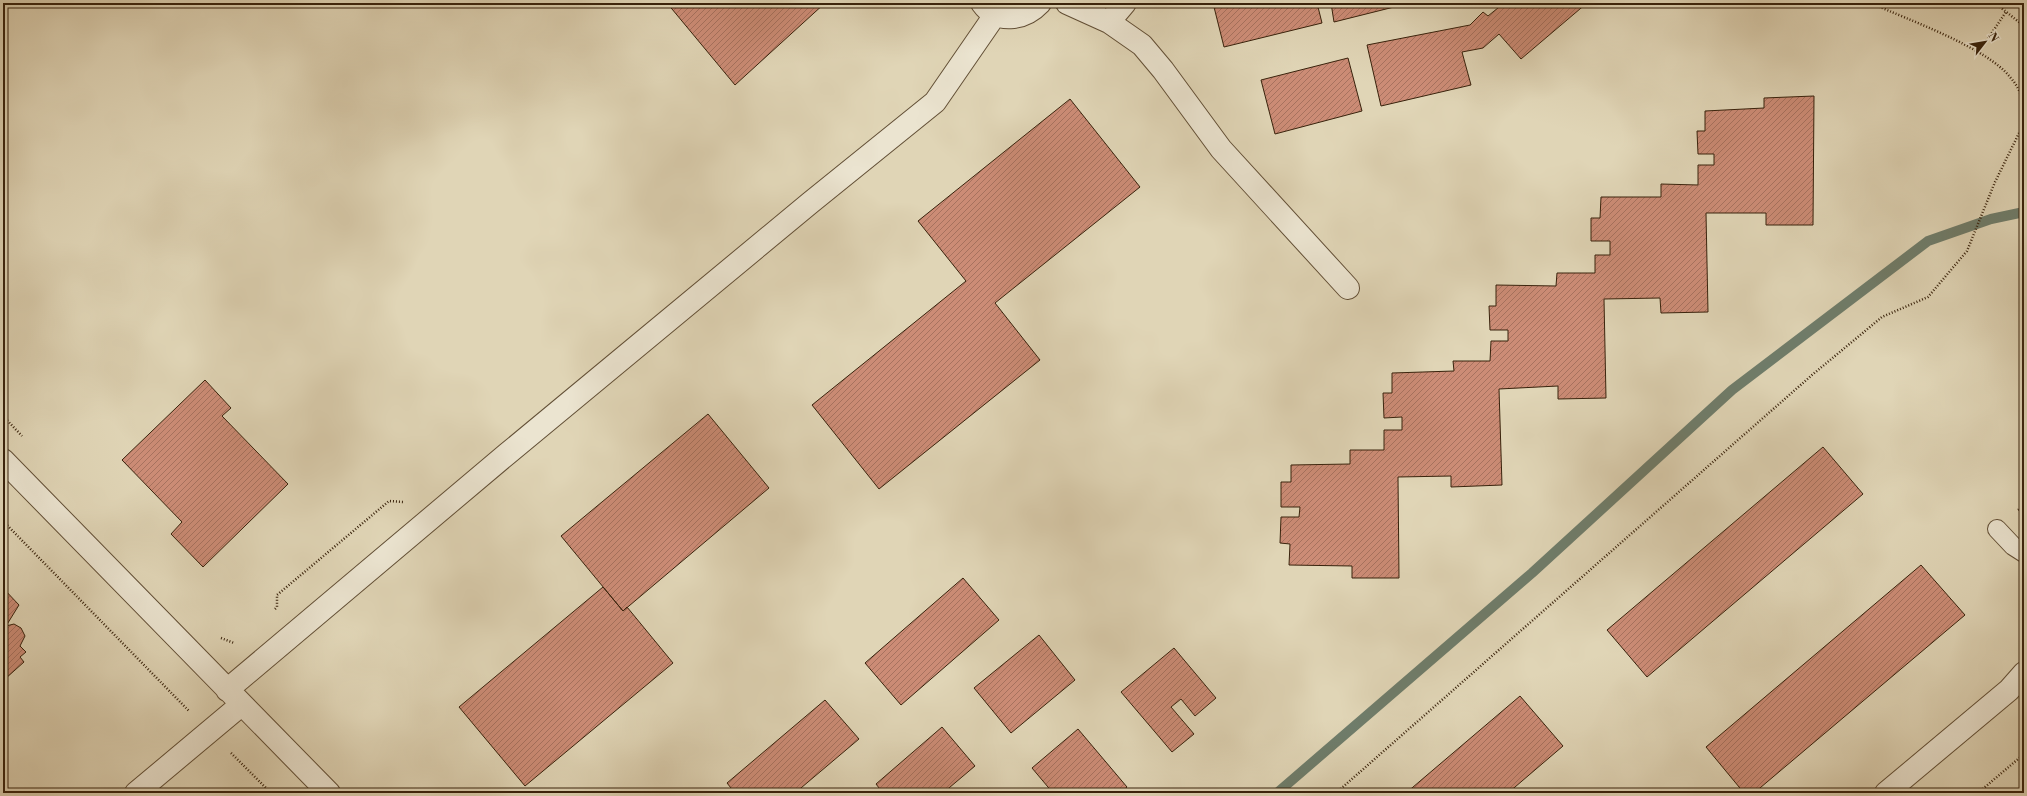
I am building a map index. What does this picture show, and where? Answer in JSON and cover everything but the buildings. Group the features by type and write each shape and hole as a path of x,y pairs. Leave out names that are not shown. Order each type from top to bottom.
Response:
{"street":[{"path":"136,793 209,732 234,698 507,454 804,208 935,102 988,9 1008,18 1020,17 1031,12 1040,3"},
{"path":"1067,3 1109,22 1142,45 1163,70 1221,149 1348,288"},
{"path":"1109,22 1125,3"},
{"path":"3,460 234,698 329,793"},
{"path":"1886,793 2009,690 2024,673"}],"lane":[{"path":"1997,529 2013,546 2024,553"}],"path":[{"path":"1871,3 1992,60 2010,76 2022,96 2024,106"},
{"path":"1995,3 2024,26"},
{"path":"1978,53 2006,12"},
{"path":"1336,793 1812,375 1882,317 1928,297 1967,251 1995,182 2024,123"},
{"path":"3,416 25,438"},
{"path":"272,612 277,607 277,595 389,501 409,502"},
{"path":"3,522 271,793"},
{"path":"214,636 234,643 239,639"},
{"path":"1978,793 2024,754"}],"waterway":[{"path":"1277,793 1532,573 1732,390 1928,241 1991,219 2024,212"}]}
